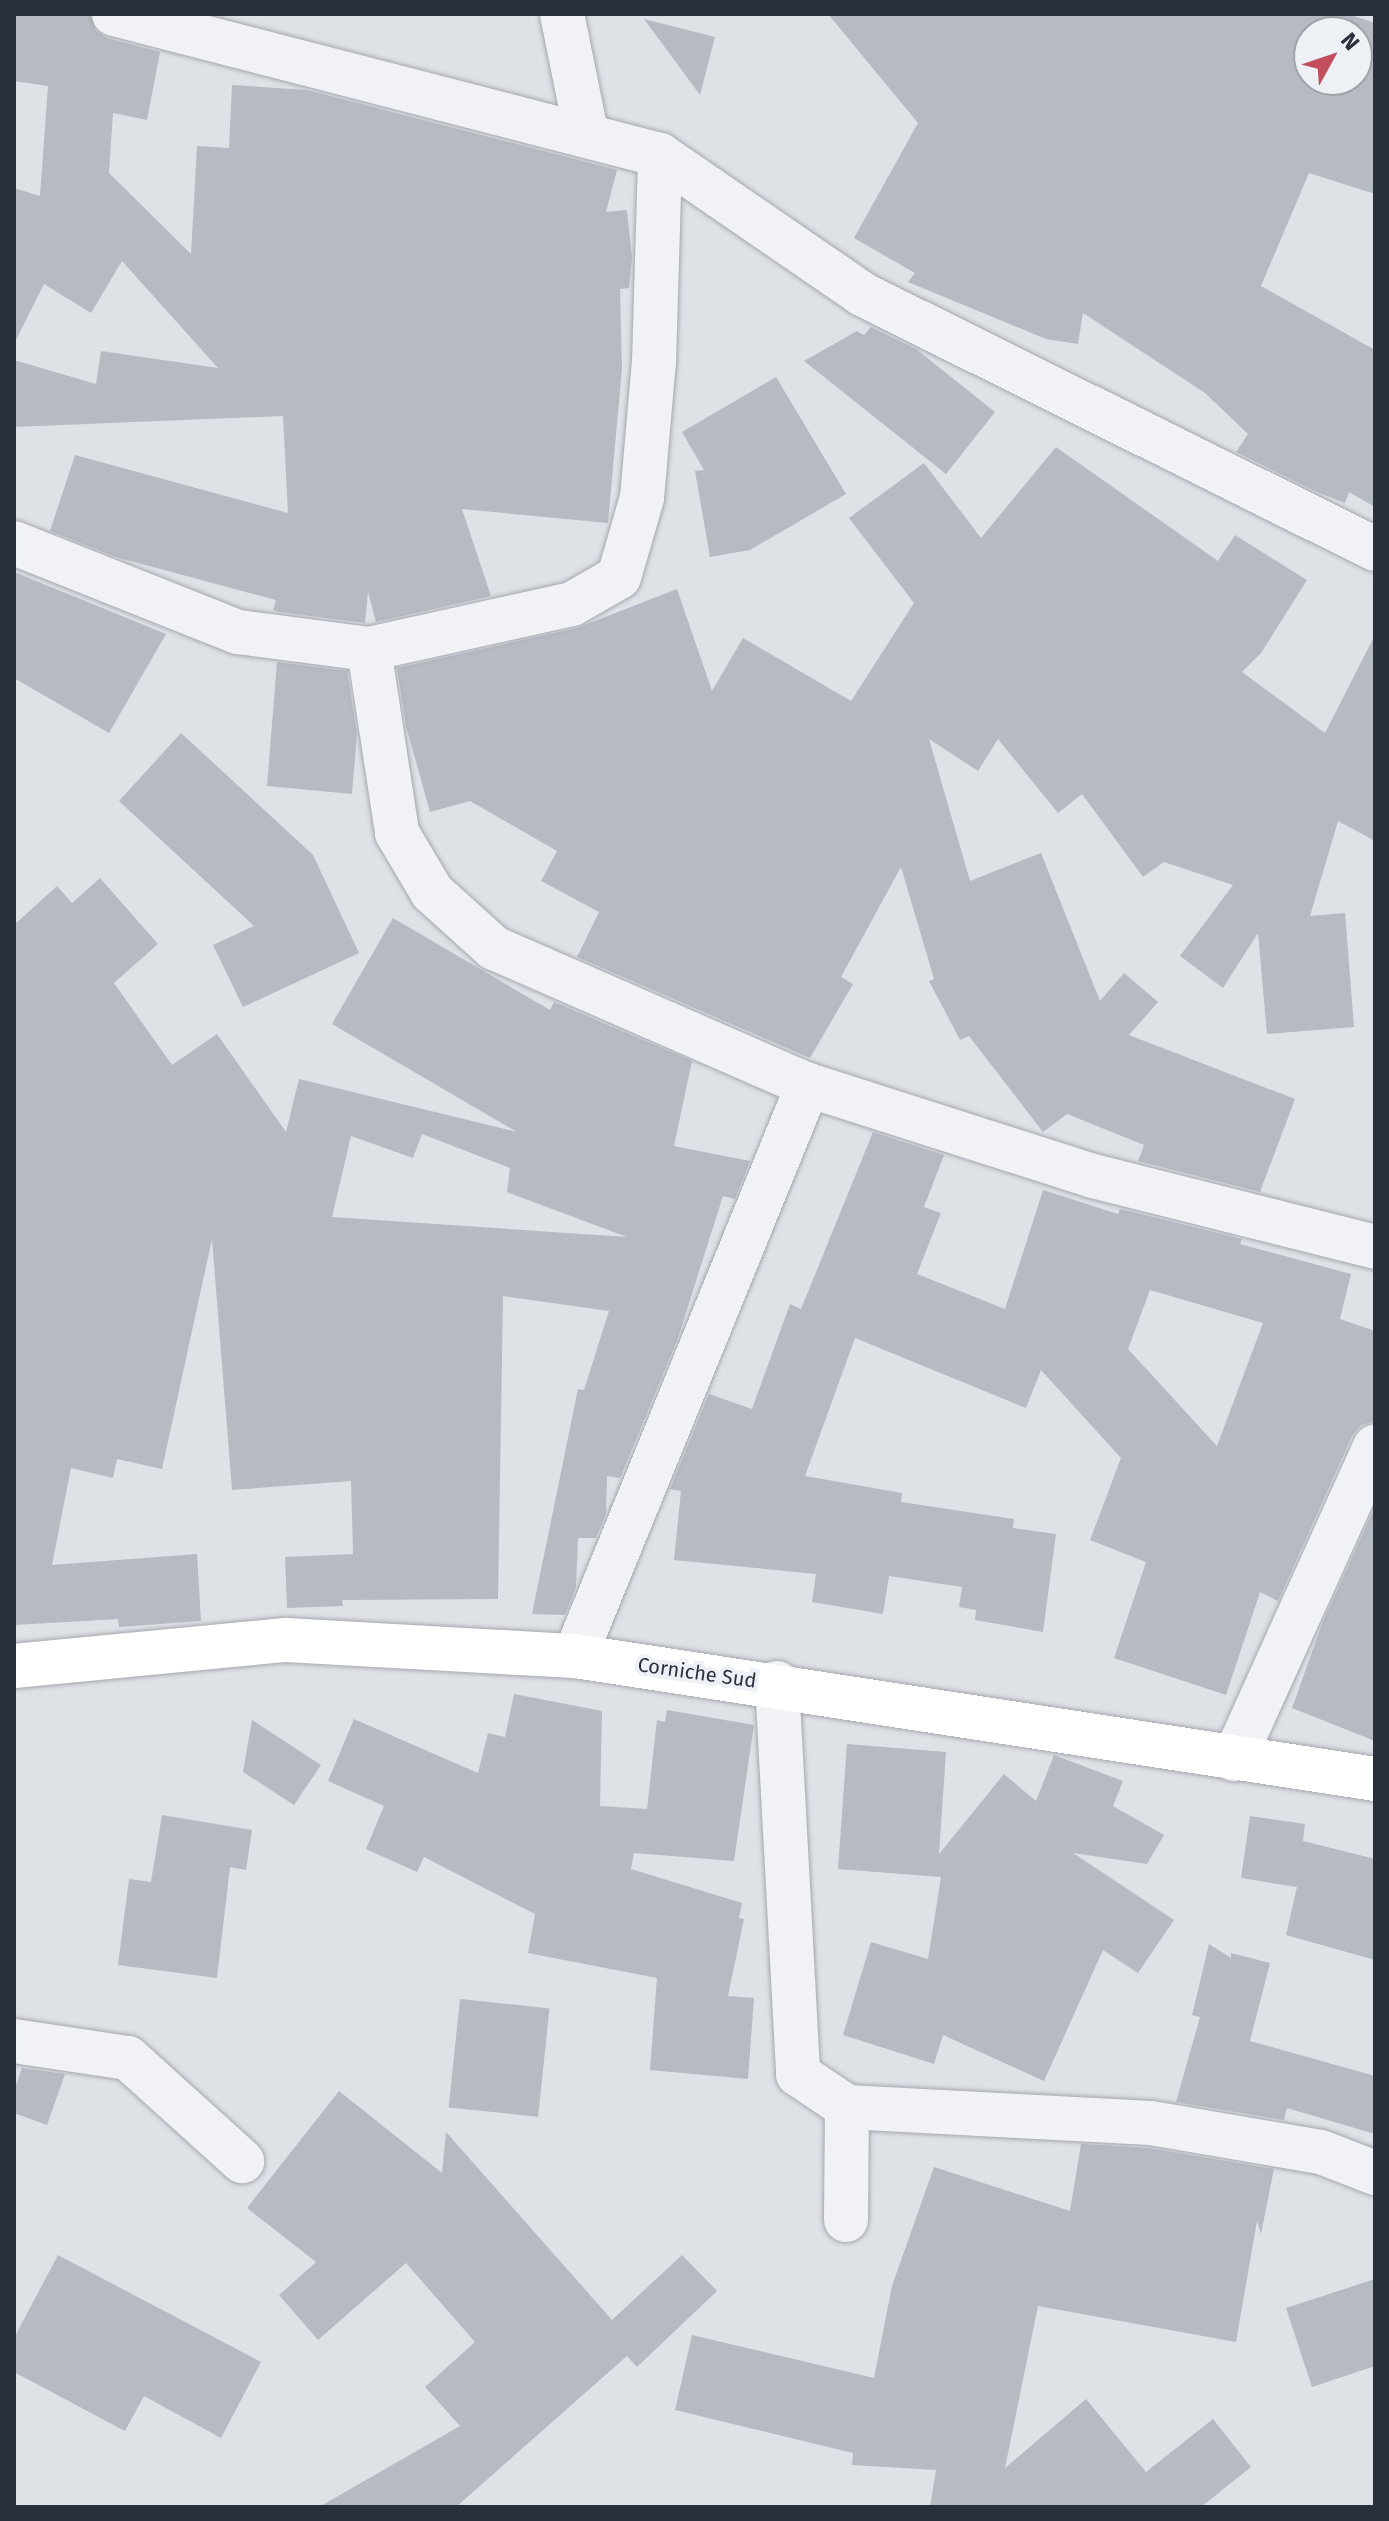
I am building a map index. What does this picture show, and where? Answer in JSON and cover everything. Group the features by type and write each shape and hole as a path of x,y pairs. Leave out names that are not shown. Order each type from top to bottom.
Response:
{"main road":[{"name":"Corniche Sud","path":"14,1666 286,1640 575,1656 777,1683 1234,1759 1375,1779"}],"street":[{"path":"114,14 586,132 660,155 862,294 1375,549"},
{"path":"562,14 586,132"},
{"path":"14,543 238,632 369,649 572,604 619,577 642,498 654,362 660,155"},
{"path":"369,649 397,833 432,892 494,948 808,1085 1093,1176 1375,1247"},
{"path":"575,1656 808,1085"},
{"path":"1234,1759 1375,1446"},
{"path":"777,1683 798,2074 847,2107 1151,2123 1321,2152 1375,2173"},
{"path":"14,2041 128,2058 242,2161"},
{"path":"846,2220 847,2107"}],"building":[{"path":"14,14 90,14 96,31 107,38 160,52 147,120 113,113 109,173 191,254 197,146 229,148 232,85 307,90 617,170 606,212 627,210 632,258 629,288 620,289 622,369 608,523 462,509 491,596 376,622 368,592 365,623 273,610 276,600 116,557 50,531 75,455 288,513 283,416 14,427 14,360 96,384 101,351 218,368 122,261 91,313 44,284 14,344 14,188 40,196 48,86 14,81"},
{"path":"828,14 1354,16 1293,16 1293,96 1373,96 1375,23 1375,194 1309,173 1261,286 1375,350 1375,507 1349,492 1345,503 1317,492 1236,452 1248,434 1205,393 1083,313 1078,344 1046,339 908,282 915,273 854,238 918,123"},
{"path":"644,19 715,37 700,95"},
{"path":"871,327 916,349 995,412 946,474 804,361 857,331 864,335"},
{"path":"776,377 846,494 750,550 710,557 695,471 704,470 682,432"},
{"path":"1056,447 1218,561 1235,535 1307,580 1261,653 1242,672 1325,733 1375,635 1375,841 1338,821 1310,916 1345,913 1354,1027 1267,1034 1258,933 1223,988 1180,956 1233,885 1164,862 1143,877 1082,794 1058,813 998,739 978,771 929,739 970,881 1041,853 1100,1001 1124,973 1158,1002 1129,1035 1295,1099 1260,1192 1138,1161 1144,1145 1067,1114 1043,1132 969,1036 960,1040 929,981 934,979 901,867 841,977 853,984 810,1058 577,957 599,912 541,881 557,851 470,801 430,812 406,726 397,668 577,628 677,589 712,691 743,638 851,701 914,603 849,518 924,463 981,538"},
{"path":"14,572 166,634 109,733 14,678"},
{"path":"277,662 347,671 357,733 352,794 267,786"},
{"path":"181,733 313,855 359,953 243,1007 213,945 254,926 119,801"},
{"path":"100,878 158,944 114,983 172,1065 217,1034 286,1132 299,1079 517,1132 332,1024 393,918 550,1010 554,1002 692,1061 674,1146 750,1161 735,1199 723,1196 678,1338 620,1478 607,1476 606,1514 596,1538 578,1538 576,1587 565,1615 532,1614 578,1389 584,1390 609,1311 503,1296 498,1599 342,1600 343,1606 287,1608 285,1557 353,1554 351,1481 232,1490 212,1239 162,1469 117,1459 113,1478 71,1468 52,1565 197,1554 201,1621 119,1627 118,1619 14,1625 14,925 57,886 72,903","holes":["422,1134 510,1168 507,1192 627,1237 332,1217 351,1136 413,1158"]},
{"path":"873,1132 944,1155 924,1207 941,1213 917,1274 1005,1309 1043,1190 1118,1214 1120,1209 1242,1239 1240,1244 1351,1274 1340,1319 1375,1331 1375,1421 1361,1425 1352,1436 1278,1601 1260,1592 1226,1695 1114,1658 1146,1562 1090,1540 1121,1458 1041,1370 1026,1408 855,1338 805,1476 902,1493 901,1502 1014,1519 1013,1528 1056,1534 1043,1632 975,1620 976,1610 959,1607 962,1587 889,1576 883,1614 812,1602 816,1574 674,1560 681,1491 670,1489 709,1394 752,1409 790,1304 801,1309","holes":["1150,1290 1263,1323 1217,1446 1128,1349"]},
{"path":"1375,1507 1375,1741 1292,1708 1322,1624"},
{"path":"514,1694 602,1711 600,1806 647,1809 657,1720 665,1722 667,1710 754,1725 734,1861 634,1853 631,1869 742,1903 739,1918 744,1919 728,1996 754,1998 748,2079 650,2070 657,1978 528,1953 535,1914 424,1857 417,1872 366,1849 384,1806 328,1781 354,1719 478,1773 488,1733 505,1737"},
{"path":"252,1720 321,1765 294,1805 243,1772"},
{"path":"847,1744 946,1752 939,1854 1004,1774 1036,1801 1054,1755 1123,1781 1113,1806 1164,1835 1147,1864 1073,1853 1174,1920 1138,1973 1103,1950 1044,2081 943,2035 934,2064 843,2035 871,1942 928,1959 941,1877 838,1869"},
{"path":"162,1815 252,1830 246,1870 230,1867 217,1978 118,1965 129,1879 151,1882"},
{"path":"1250,1816 1305,1824 1303,1841 1375,1859 1375,1960 1286,1935 1297,1887 1241,1878"},
{"path":"1209,1944 1231,1958 1231,1953 1270,1963 1250,2041 1375,2076 1375,2134 1287,2108 1284,2120 1176,2102 1200,2017 1192,2015"},
{"path":"460,1999 550,2008 538,2117 449,2107"},
{"path":"22,2068 65,2074 47,2125 14,2113 14,2091"},
{"path":"339,2091 442,2173 446,2132 612,2320 682,2255 717,2291 637,2367 627,2356 456,2507 319,2507 460,2426 425,2387 475,2342 406,2263 318,2340 279,2295 316,2262 247,2208"},
{"path":"1081,2144 1148,2148 1274,2169 1261,2234 1257,2221 1236,2342 1038,2306 1005,2468 1086,2399 1146,2472 1213,2419 1251,2467 1201,2507 930,2507 936,2470 852,2465 853,2453 675,2410 692,2335 874,2378 892,2286 934,2167 1070,2211"},
{"path":"58,2255 261,2362 221,2438 144,2396 125,2431 14,2372 14,2338"},
{"path":"1375,2279 1375,2366 1312,2387 1286,2308"}]}
